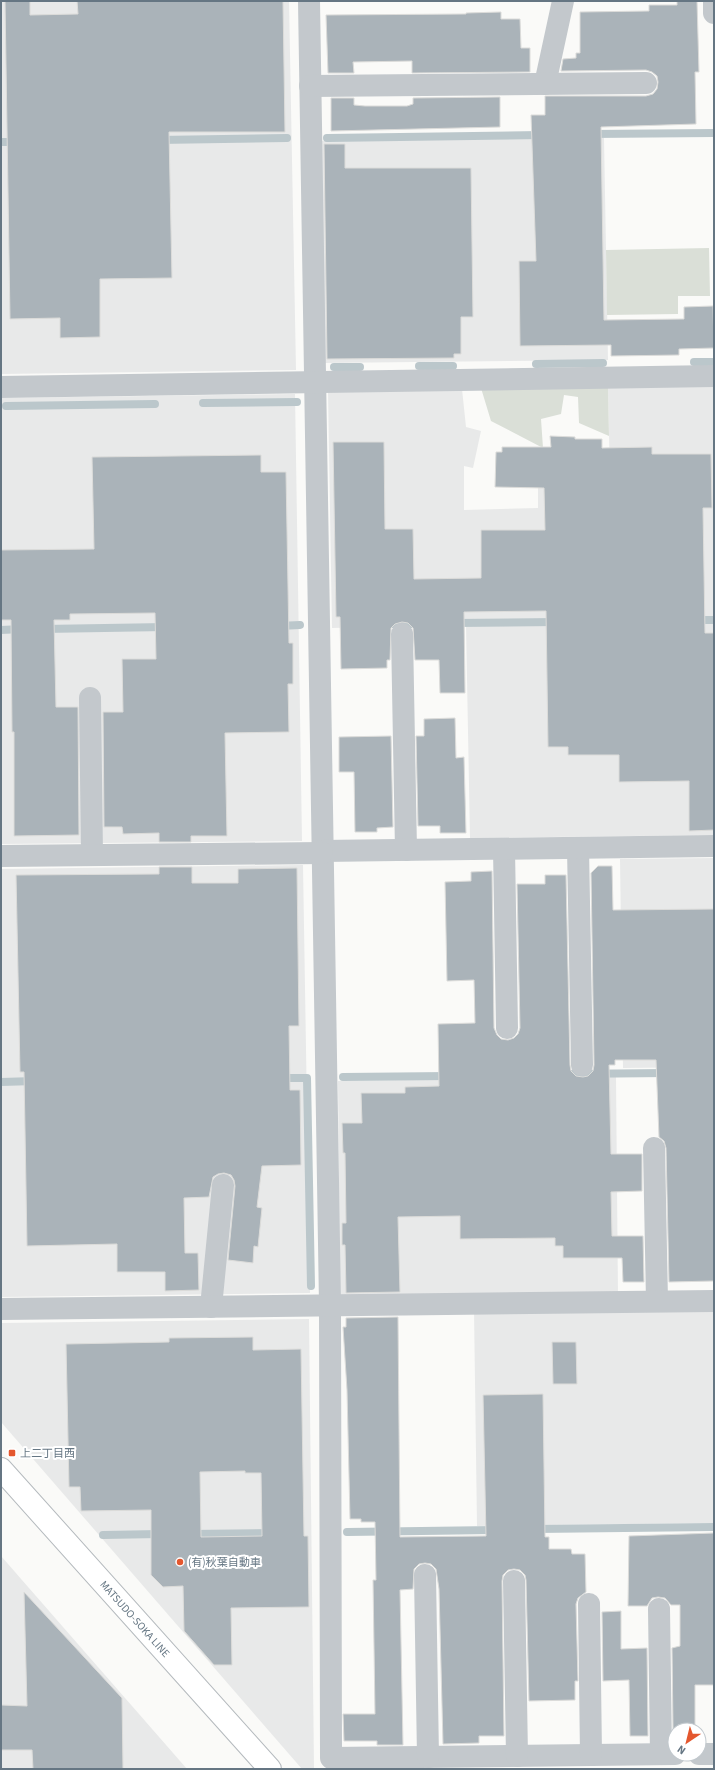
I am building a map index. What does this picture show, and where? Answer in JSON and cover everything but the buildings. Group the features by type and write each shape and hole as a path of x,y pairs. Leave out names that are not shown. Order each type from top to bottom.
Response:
{"main road":[{"name":"MATSUDO-SOKA LINE","path":"1,1469 270,1769"}],"street":[{"path":"309,1 330,1305 330,1758 667,1754"},
{"path":"545,84 563,1"},
{"path":"714,1 714,13"},
{"path":"310,86 646,83"},
{"path":"1,387 316,384 714,376"},
{"path":"402,634 406,850"},
{"path":"90,698 92,855"},
{"path":"1,856 714,846"},
{"path":"504,848 506,1028"},
{"path":"578,848 582,1065"},
{"path":"654,1148 657,1301"},
{"path":"211,1307 223,1185"},
{"path":"1,1309 714,1301"},
{"path":"425,1575 428,1757"},
{"path":"514,1581 517,1756"},
{"path":"589,1604 591,1755"},
{"path":"659,1609 667,1738"}],"shaded area":[{"path":"1,1 289,1 296,370 1,374"},
{"path":"604,138 608,360 324,363 320,141"},
{"path":"709,248 710,296 678,296 678,314 607,315 606,250"},
{"path":"714,384 714,835 470,838 466,625 332,628 328,391 462,389 466,427 481,431 473,468 464,466 464,510 538,508 538,482 610,480 608,386"},
{"path":"608,386 609,436 579,423 578,397 564,395 561,414 541,419 543,448 491,421 481,388"},
{"path":"295,394 302,841 1,844 1,398"},
{"path":"714,858 714,1067 623,1068 620,859"},
{"path":"303,865 310,1293 1,1297 1,869"},
{"path":"616,1077 618,1295 340,1299 338,1081"},
{"path":"714,1307 714,1523 477,1526 474,1310"},
{"path":"309,1319 314,1769 302,1769 1,1422 1,1323"},
{"path":"1,1556 132,1706 187,1769 1,1769"}],"waterway":[{"path":"591,134 714,133"},
{"path":"327,138 541,135"},
{"path":"158,140 287,138"},
{"path":"1,142 17,142"},
{"path":"694,362 714,362"},
{"path":"536,364 603,363"},
{"path":"419,366 453,366"},
{"path":"334,367 360,367"},
{"path":"203,403 297,402"},
{"path":"6,406 155,404"},
{"path":"695,620 714,620"},
{"path":"455,623 557,622"},
{"path":"385,624 419,624"},
{"path":"279,626 300,625"},
{"path":"43,629 166,627"},
{"path":"1,630 22,629"},
{"path":"565,1074 667,1073"},
{"path":"343,1077 449,1076"},
{"path":"280,1078 307,1078 311,1286"},
{"path":"1,1082 35,1081"},
{"path":"535,1529 714,1527"},
{"path":"347,1532 495,1530"},
{"path":"190,1534 272,1533"},
{"path":"103,1535 160,1534"}],"place":[{"name":"上二丁目西","path":"12,1453"},
{"name":"(有)秋葉自動車","path":"180,1562"}]}
